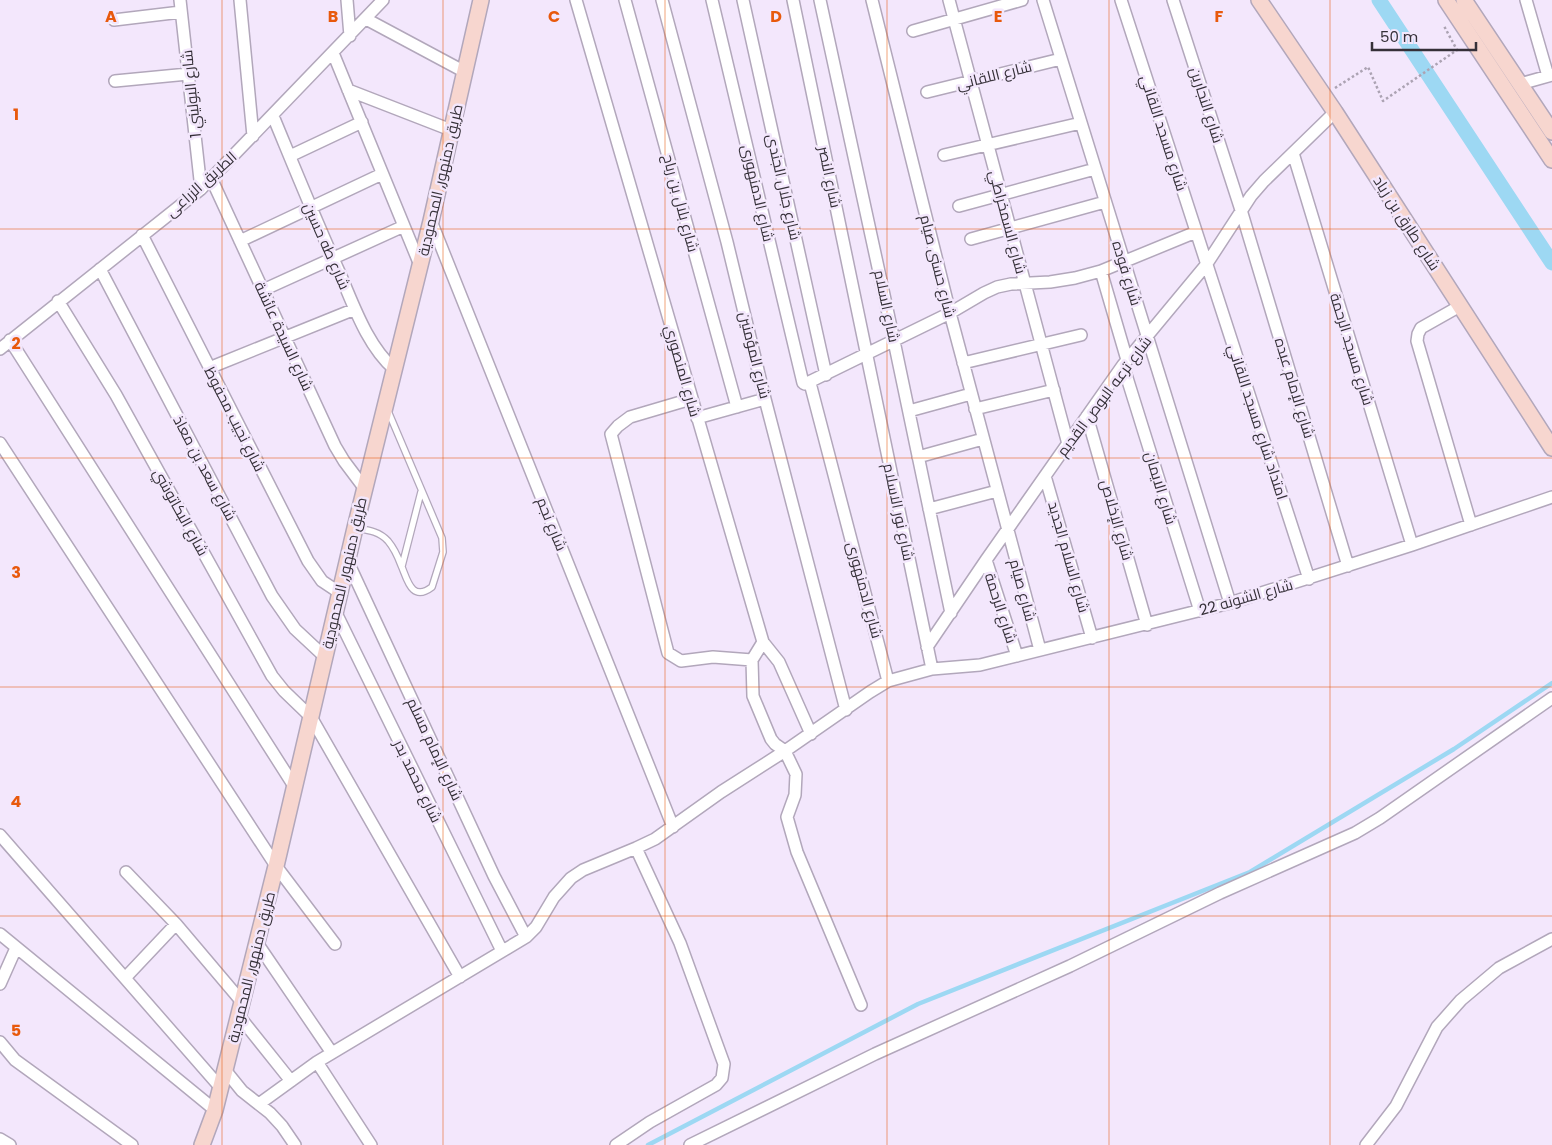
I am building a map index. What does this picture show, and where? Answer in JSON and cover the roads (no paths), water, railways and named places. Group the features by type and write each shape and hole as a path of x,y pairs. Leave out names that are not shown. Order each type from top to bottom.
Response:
{"main road":[{"name":"طريق دمنهور, المحمودية","path":"202,1145 215,1110 226,1070 276,866 347,560 431,221 481,0"},
{"name":"شارع طارق بن زياد","path":"1259,0 1324,95 1552,448"},
{"path":"1446,0 1552,160"},
{"path":"1464,0 1552,132"}],"street":[{"name":"شارع البوليني 1","path":"180,0 201,189"},
{"path":"240,0 253,136"},
{"path":"347,0 350,36"},
{"name":"الطريق الزراعى","path":"0,349 201,189 383,0"},
{"name":"شارع المنصوري","path":"576,0 763,642 779,662 811,734"},
{"name":"شارع بلال بن رباح","path":"625,0 737,407"},
{"name":"شارع المؤمنين","path":"662,0 727,242 765,399 846,710"},
{"name":"شارع الدمنهورى","path":"712,0 803,383 808,384 888,681"},
{"name":"شارع جلال الجندى","path":"743,0 826,374"},
{"name":"شارع النصر","path":"793,0 866,354"},
{"name":"شارع السلام","path":"820,0 951,613"},
{"name":"شارع حسنى صيام","path":"872,0 950,313 1007,530"},
{"name":"شارع السمخراطي","path":"949,0 1068,444"},
{"path":"913,31 1022,0"},
{"name":"شارع فوده","path":"1043,0 1230,603"},
{"name":"شارع مسجد اللقاني","path":"1121,0 1206,265"},
{"name":"شارع النجارين","path":"1173,0 1241,210"},
{"path":"1520,84 1550,76 1526,0"},
{"path":"114,20 182,12"},
{"path":"366,19 465,72"},
{"path":"333,53 420,265"},
{"name":"شارع اللقاني","path":"927,92 1061,59"},
{"path":"115,81 188,74"},
{"path":"348,90 451,130"},
{"name":"شارع ترعه البوص القديم","path":"927,647 1125,363 1206,265 1241,210 1264,181 1335,112"},
{"name":"شارع طه حسين","path":"273,116 355,309 378,351 394,369"},
{"path":"290,156 362,122"},
{"path":"944,155 1081,123"},
{"name":"شارع مسجد الرحمة","path":"1292,154 1412,545"},
{"path":"959,206 1095,169"},
{"path":"240,241 382,174"},
{"name":"شارع السيدة عائشة","path":"211,178 335,446 354,476 365,489"},
{"path":"971,239 1105,202"},
{"name":"شارع الإمام عبده","path":"1241,210 1348,566"},
{"name":"شارع نجم","path":"431,221 672,827"},
{"path":"263,290 404,226"},
{"path":"808,384 950,313 997,287 1058,281 1101,271 1196,232"},
{"name":"شارع نجيب محفوظ","path":"142,235 308,561 322,580 340,593"},
{"name":"امتداد شارع مسجد اللقاني","path":"1206,265 1309,578"},
{"name":"شارع سعد بن معاذ","path":"100,269 272,596 295,629 325,657"},
{"name":"شارع فوده","path":"1101,271 1125,363"},
{"name":"شارع البكاتوشي","path":"58,301 116,395 272,676 310,717 460,977"},
{"path":"1460,306 1421,328 1416,341 1471,525"},
{"path":"209,368 355,309"},
{"path":"963,363 1081,334"},
{"path":"10,340 294,786"},
{"name":"شارع نور الاسلام","path":"866,354 932,669"},
{"name":"شارع الايمان","path":"1125,363 1200,611"},
{"path":"975,409 1054,390"},
{"path":"909,411 971,394"},
{"path":"691,399 630,417 611,434 668,654 681,661 713,657 752,660"},
{"path":"697,418 765,399"},
{"name":"شارع الإخلاص","path":"1087,416 1147,625"},
{"path":"918,456 983,439"},
{"path":"0,443 276,866 335,944"},
{"name":"شارع السلام الجديد","path":"1045,476 1092,638"},
{"path":"929,509 997,491"},
{"name":"شارع الشونه 22","path":"526,937 536,927 554,897 571,878 590,867 636,848 672,827 721,792 785,752 888,681 932,669 974,666 1147,625 1230,603 1412,545 1552,497"},
{"name":"شارع صيام","path":"1007,530 1040,650"},
{"name":"شارع الإمام مسلم","path":"347,560 494,876 526,937"},
{"name":"شارع الرحمة","path":"986,560 1017,656"},
{"name":"شارع محمد بدر","path":"335,611 502,951"},
{"path":"763,642 752,660 754,701 771,739 785,752 796,774 795,795 787,817 797,852 862,1005"},
{"path":"690,1145 875,1054 1070,966 1220,893 1355,833 1380,818 1552,698"},
{"path":"0,835 220,1087"},
{"path":"616,1145 650,1122 716,1085 722,1078 724,1064 680,943 636,848"},
{"path":"126,872 176,924 241,1009 291,1081"},
{"path":"125,978 176,924"},
{"path":"0,934 215,1110"},
{"path":"260,1104 317,1062 526,937"},
{"path":"1366,1145 1396,1106 1437,1027 1461,1000 1499,968 1552,939"},
{"path":"257,943 332,1053"},
{"path":"0,984 16,948"},
{"path":"0,1042 15,1060 132,1145"},
{"path":"317,1062 371,1145"},
{"path":"226,1070 242,1090 260,1104 282,1126 295,1145"},
{"path":"0,1139 10,1145"}],"lane":[{"path":"355,528 375,532 389,542 411,588 419,592 432,587 443,552 442,538 385,405"},
{"path":"402,566 421,492"}],"waterway":[{"path":"1379,0 1552,263"},
{"path":"648,1145 918,1004 1250,872 1454,749 1552,683"}]}
